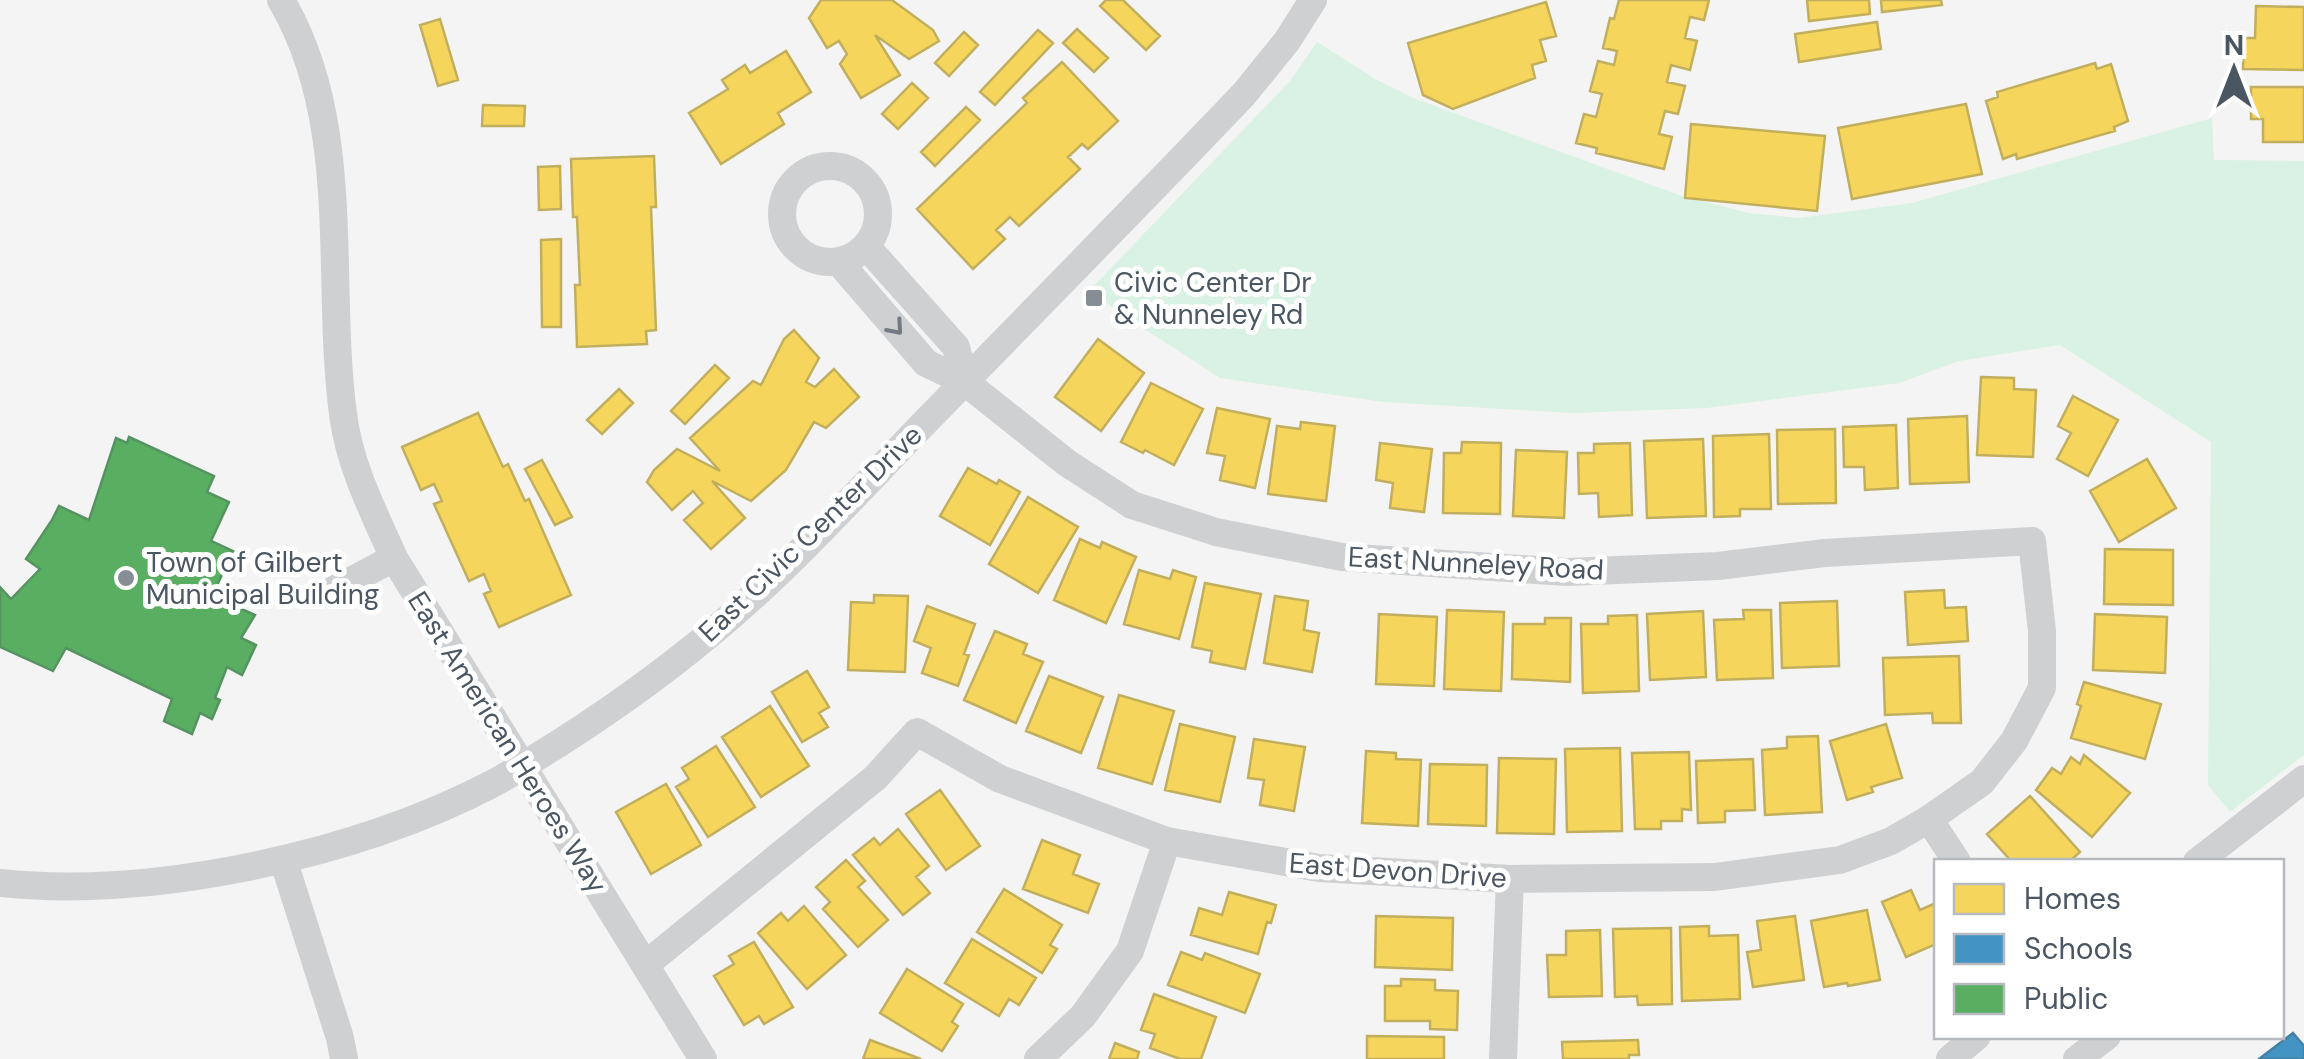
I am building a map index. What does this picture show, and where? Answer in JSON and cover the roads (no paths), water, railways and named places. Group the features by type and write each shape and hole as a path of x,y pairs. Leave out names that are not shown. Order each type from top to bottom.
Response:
{"street":[{"name":"East American Heroes Way","path":"281,0 305,48 326,132 338,374 352,459 394,558 703,1059"},
{"name":"East Civic Center Drive","path":"0,882 62,886 149,882 283,859 376,832 493,784 639,690 729,618 964,382 1244,94 1287,41 1313,0"},
{"path":"827,166 856,174 868,185 876,200 878,216 875,232 866,246 838,262 821,262 794,246 782,219 783,204 799,178 827,166"},
{"path":"866,246 956,348 964,382"},
{"name":"East Nunneley Road","path":"838,262 926,363 964,382 1068,462 1132,505 1216,532 1342,557 1567,572 1718,566 1825,553 2032,541"},
{"name":"East Devon Drive","path":"645,965 875,778 916,732 1000,779 1167,841 1319,868 1510,879 1715,878 1840,860 1891,841 1929,820 1982,782 2014,741 2042,688 2042,632 2032,541"},
{"path":"326,594 394,558"},
{"path":"2202,859 2304,779"},
{"path":"1929,820 1955,859"},
{"path":"1038,1059 1083,1016 1130,951 1167,841"},
{"path":"283,859 344,1059"},
{"path":"1503,1059 1510,879"},
{"path":"1950,1059 1973,1039"},
{"path":"2077,1059 2103,1039"}],"place":[{"name":"Civic Center Dr & Nunneley Rd","path":"1094,298"},
{"name":"Town of Gilbert Municipal Building","path":"126,578"}]}
